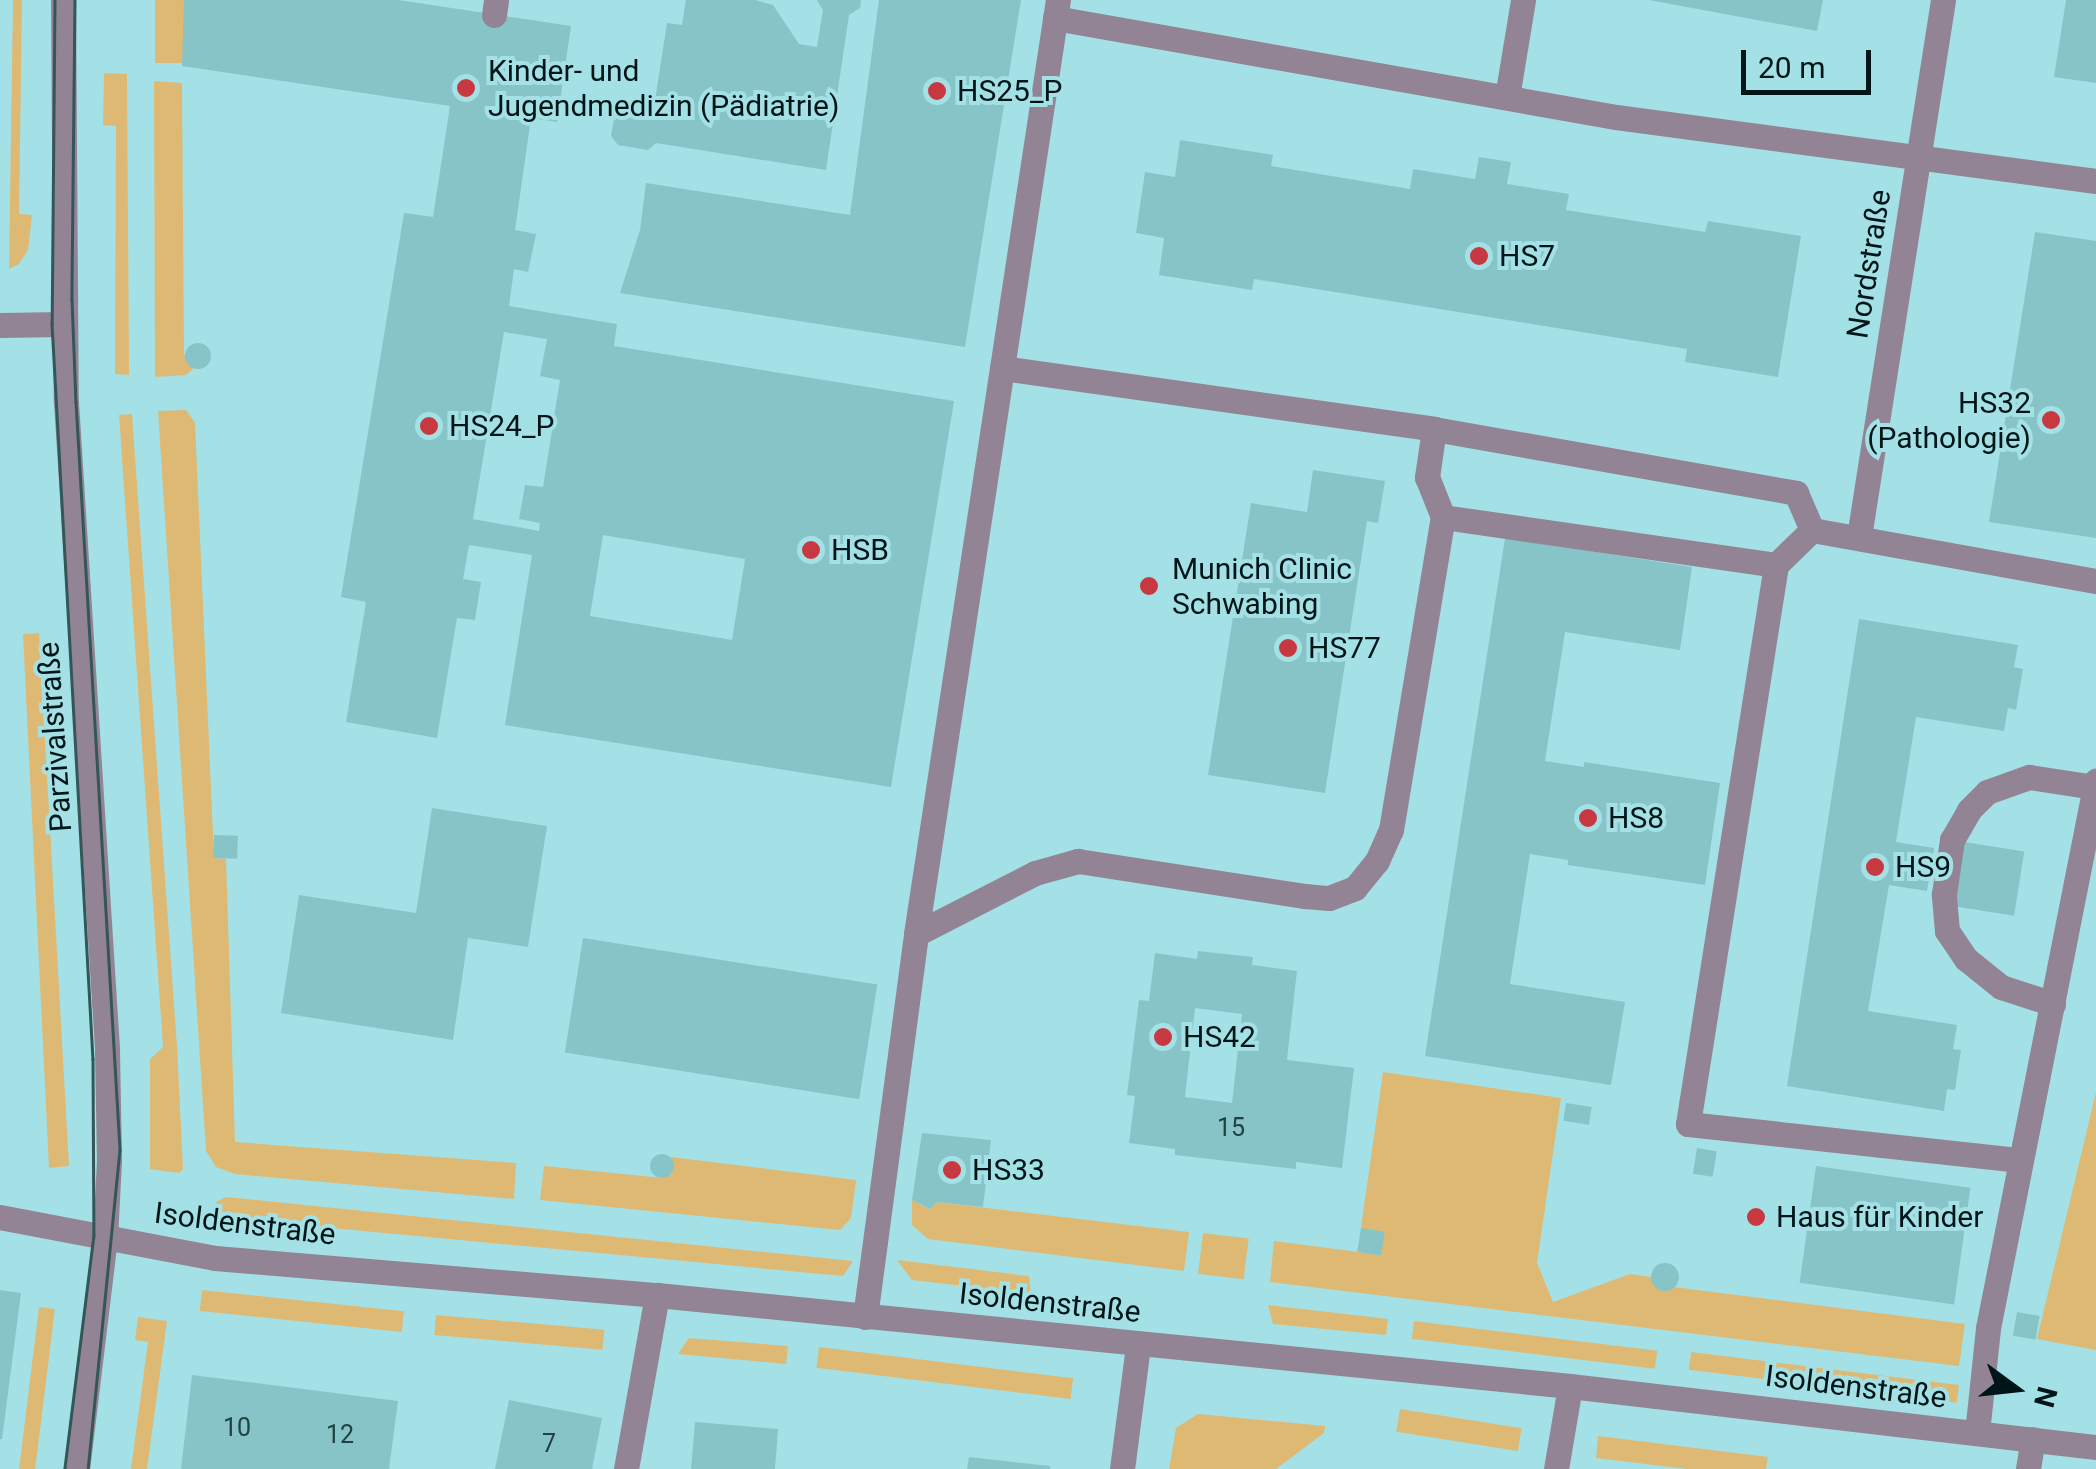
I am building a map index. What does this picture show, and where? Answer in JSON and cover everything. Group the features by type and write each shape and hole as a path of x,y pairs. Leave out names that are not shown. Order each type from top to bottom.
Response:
{"street":[{"name":"Parzivalstraße","path":"64,0 63,324 107,1049 104,1238 77,1469"},
{"path":"1507,97 1522,0"},
{"name":"Nordstraße","path":"1859,537 1943,0"},
{"path":"865,1317 916,934 1056,9 1507,97 2096,181"},
{"path":"0,326 63,324"},
{"path":"1002,368 1434,429 1796,493 1812,530"},
{"path":"916,934 1035,873 1078,861 1306,896 1329,898 1355,888 1377,861 1391,830 1443,517 1427,477 1434,429"},
{"path":"1443,517 1776,566"},
{"path":"1812,530 2096,581"},
{"path":"1812,530 1776,566 1688,1124 2020,1160"},
{"path":"1977,1433 1988,1328 2020,1160 2052,1004 2095,784 2030,777 1987,792 1969,810 1952,840 1944,894 1947,931 1966,959 2001,987 2052,1004"},
{"name":"Isoldenstraße","path":"0,1216 216,1258 657,1296 1570,1386 2096,1447"},
{"path":"626,1469 657,1296"},
{"path":"1122,1469 1138,1345"},
{"path":"1556,1469 1570,1386"},
{"path":"2028,1469 2033,1438"}],"shaded area":[{"path":"13,0 22,0 19,214 32,215 28,250 19,264 9,269"},
{"path":"155,0 184,0 184,63 155,63"},
{"path":"104,73 127,74 129,375 115,374 116,126 103,125"},
{"path":"154,81 182,83 184,354 193,369 186,375 155,377"},
{"path":"186,410 195,423 214,858 226,859 235,1142 516,1163 514,1199 235,1174 216,1167 206,1151 158,411"},
{"path":"132,414 177,1047 183,1169 179,1173 150,1169 150,1059 163,1047 119,415"},
{"path":"39,633 69,1166 49,1168 23,634"},
{"path":"1383,1072 1561,1098 1537,1263 1553,1302 1630,1274 1651,1277 1659,1290 1674,1287 1965,1324 1959,1366 1270,1282 1274,1241 1382,1255 1361,1228"},
{"path":"2096,1092 2096,1350 2037,1339"},
{"path":"671,1157 856,1180 851,1218 840,1230 540,1200 544,1166 662,1178 672,1174"},
{"path":"226,1197 853,1261 843,1276 214,1217 216,1202"},
{"path":"912,1200 929,1209 937,1202 1189,1232 1184,1271 928,1239 912,1225"},
{"path":"1203,1233 1249,1239 1244,1279 1198,1274"},
{"path":"897,1260 1029,1276 1031,1294 912,1280"},
{"path":"202,1290 404,1311 402,1332 200,1311"},
{"path":"1268,1305 1388,1319 1386,1335 1273,1324"},
{"path":"39,1307 55,1309 35,1469 19,1469"},
{"path":"436,1315 604,1330 603,1350 434,1335"},
{"path":"138,1317 167,1321 147,1469 131,1469 148,1342 135,1340"},
{"path":"1414,1321 1657,1351 1655,1369 1412,1339"},
{"path":"689,1338 788,1346 786,1364 678,1354"},
{"path":"819,1347 1073,1378 1071,1399 816,1368"},
{"path":"1691,1352 1959,1385 1957,1403 1689,1370"},
{"path":"1400,1409 1521,1428 1518,1451 1396,1432"},
{"path":"1198,1414 1325,1426 1324,1433 1276,1469 1169,1469 1176,1428"},
{"path":"1598,1436 1768,1457 1766,1469 1687,1469 1596,1458"}],"building":[{"path":"184,0 398,0 571,26 557,122 531,118 515,230 536,234 528,272 514,269 509,306 617,324 614,346 954,401 891,787 505,725 532,555 469,545 463,579 481,582 475,620 457,618 437,738 346,722 366,602 341,597 404,213 433,217 450,106 182,66","holes":["504,332 547,339 540,376 560,380 543,487 525,485 519,519 540,523 539,531 473,519","603,535 745,559 732,640 590,616"]},
{"path":"686,0 755,0 773,5 799,44 817,47 823,10 817,0 861,0 860,8 849,15 826,170 656,143 648,150 618,145 611,136 616,108 625,102 654,107 667,23 682,25"},
{"name":"HS25_P","path":"879,0 1021,0 965,347 620,293 640,230 646,183 850,215"},
{"path":"1649,0 1823,0 1817,31"},
{"path":"2066,0 2096,0 2096,83 2054,77"},
{"name":"HS7","path":"1180,140 1273,155 1271,166 1410,189 1413,169 1475,179 1479,157 1511,162 1507,184 1569,194 1566,210 1705,232 1708,221 1801,236 1778,377 1685,362 1687,349 1254,279 1252,290 1159,275 1164,238 1136,233 1145,172 1175,177"},
{"name":"HS32 (Pathologie)","path":"2035,232 2096,241 2096,538 1989,522"},
{"path":"198,343 207,347 211,356 207,365 198,369 189,365 185,356 189,347"},
{"name":"HS77","path":"1313,470 1385,481 1378,523 1367,521 1325,793 1208,775 1251,503 1307,512"},
{"name":"HS8","path":"1505,538 1692,567 1680,650 1565,632 1545,761 1584,767 1584,762 1720,783 1705,885 1568,865 1568,860 1530,854 1510,984 1625,1002 1611,1085 1425,1056"},
{"name":"HS9","path":"1859,619 2018,645 2014,667 2023,669 2016,710 2008,708 2004,731 1916,717 1896,842 1934,848 1927,891 1889,885 1868,1011 1957,1025 1953,1049 1961,1050 1955,1090 1947,1089 1944,1111 1787,1086"},
{"path":"432,808 547,826 528,947 468,938 453,1040 281,1013 299,895 416,913"},
{"path":"214,835 238,836 237,859 213,858"},
{"path":"1964,842 2024,852 2014,916 1954,906"},
{"path":"583,938 877,985 859,1099 565,1053"},
{"name":"HS42","path":"1198,951 1253,957 1252,965 1297,971 1287,1060 1354,1068 1342,1168 1296,1162 1296,1169 1175,1155 1175,1149 1129,1143 1135,1096 1127,1095 1139,1000 1149,1001 1155,953 1197,959","holes":["1195,1008 1242,1014 1232,1103 1185,1097"]},
{"path":"1566,1103 1592,1107 1589,1125 1563,1121"},
{"name":"HS33","path":"922,1133 991,1140 983,1207 937,1202 930,1209 912,1200"},
{"path":"1697,1148 1717,1151 1713,1177 1693,1174"},
{"path":"662,1154 671,1157 671,1175 662,1178 653,1175 650,1166 653,1157"},
{"path":"1816,1166 1970,1188 1954,1305 1800,1283"},
{"path":"1361,1228 1385,1232 1381,1255 1357,1252"},
{"path":"1665,1263 1675,1267 1679,1277 1675,1287 1665,1291 1655,1287 1651,1277 1655,1267"},
{"path":"0,1290 21,1293 2,1439 0,1439"},
{"path":"2017,1312 2040,1316 2035,1340 2013,1336"},
{"path":"192,1375 398,1401 389,1469 181,1469"},
{"path":"509,1400 602,1418 592,1469 495,1469"},
{"path":"695,1422 778,1429 775,1469 691,1469"},
{"path":"969,1457 1050,1466 1050,1469 967,1469"}],"tram line":[{"path":"55,0 52,324 93,1059 94,1235 65,1469"},
{"path":"75,0 72,299 76,402 120,1150 88,1469"}],"place":[{"name":"Kinder- und Jugendmedizin (Pädiatrie)","path":"466,88"},
{"name":"HS25_P","path":"937,91"},
{"name":"HS7","path":"1479,256"},
{"name":"HS32 (Pathologie)","path":"2051,420"},
{"name":"HS24_P","path":"429,426"},
{"name":"HSB","path":"811,550"},
{"name":"Munich Clinic Schwabing","path":"1149,586"},
{"name":"HS77","path":"1288,648"},
{"name":"HS8","path":"1588,818"},
{"name":"HS9","path":"1875,867"},
{"name":"HS42","path":"1163,1037"},
{"name":"HS33","path":"952,1170"},
{"name":"Haus für Kinder","path":"1756,1217"}]}
